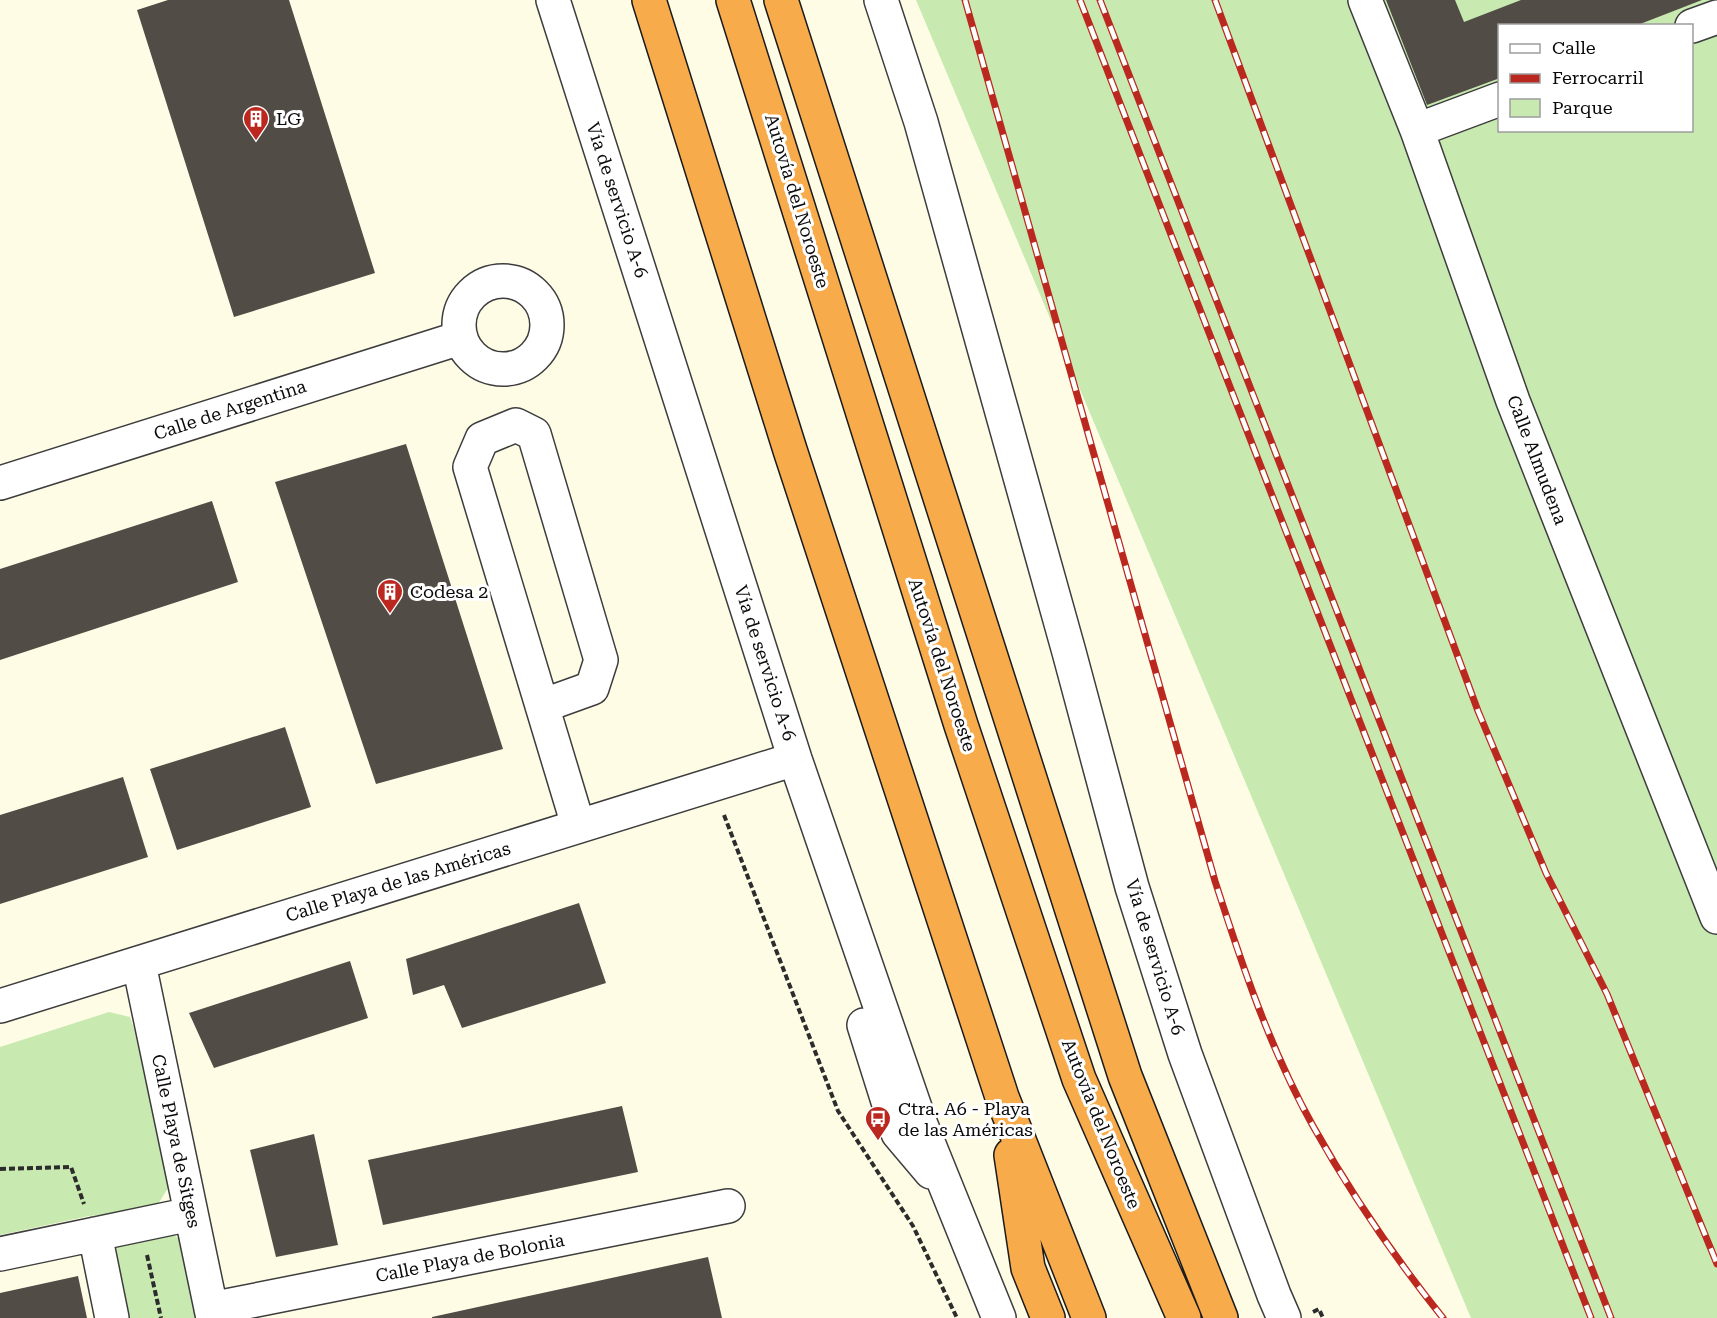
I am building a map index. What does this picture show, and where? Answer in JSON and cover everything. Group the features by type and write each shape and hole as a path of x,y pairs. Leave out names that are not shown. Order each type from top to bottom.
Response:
{"highway":[{"path":"649,0 786,439 1002,1097 1089,1318"},
{"name":"Autovía del Noroeste","path":"733,0 961,725 1075,1068 1184,1318"},
{"path":"781,0 1125,1076 1221,1318"},
{"path":"1002,1097 1029,1268 1048,1318"}],"street":[{"name":"Vía de servicio A-6","path":"553,0 795,759 921,1125 999,1318"},
{"name":"Vía de servicio A-6","path":"881,0 921,122 1132,887 1185,1054 1281,1311"},
{"name":"Calle Almudena","path":"1365,0 1417,130 1513,401 1717,917"},
{"path":"1693,26 1717,16"},
{"path":"1417,130 1498,100"},
{"name":"Calle de Argentina","path":"0,483 460,338"},
{"path":"542,706 592,688 602,660 534,434 516,425 482,439 470,467 542,706 578,825"},
{"name":"Calle Playa de las Américas","path":"0,1006 795,759"},
{"name":"Calle Playa de Sitges","path":"139,964 212,1313"},
{"name":"Calle Playa de Bolonia","path":"212,1313 728,1206"},
{"path":"0,1254 90,1220 191,1214"},
{"path":"90,1220 112,1318"}],"path":[{"path":"724,814 838,1111 913,1226 957,1318"},
{"path":"0,1169 71,1167 90,1220"},
{"path":"145,1248 161,1318"}],"green space":[{"path":"916,0 1717,0 1717,1318 1471,1318"},
{"path":"109,1012 130,1017 170,1185 158,1204 137,1211 89,1216 0,1235 0,1047"},
{"path":"168,1231 182,1241 199,1318 127,1318 113,1252 122,1239"}],"building":[{"name":"LG","path":"168,0 289,0 375,273 234,317 137,10"},
{"path":"1386,0 1455,0 1464,22 1521,0 1702,0 1640,24 1498,24 1498,79 1427,105"},
{"name":"Codesa 2","path":"406,444 503,749 376,784 275,482"},
{"path":"212,501 238,582 0,660 0,569"},
{"path":"285,727 311,807 177,850 150,769"},
{"path":"123,777 148,857 0,904 0,815"},
{"path":"579,903 606,983 462,1028 444,985 413,995 406,959"},
{"path":"350,961 368,1018 214,1068 189,1013"},
{"path":"622,1106 638,1172 383,1225 368,1160"},
{"path":"314,1134 338,1245 276,1257 250,1150"},
{"path":"708,1257 722,1318 432,1318 432,1317"},
{"path":"78,1276 87,1318 0,1318 0,1293"}],"railway":[{"path":"965,0 1215,881 1247,975 1283,1067 1313,1126 1374,1225 1443,1318"},
{"path":"1080,0 1591,1318"},
{"path":"1100,0 1611,1318"},
{"path":"1215,0 1478,711 1546,873 1607,994 1717,1264"}],"place":[{"name":"LG","path":"256,142"},
{"name":"Codesa 2","path":"390,615"},
{"name":"Ctra. A6 - Playa de las Américas","path":"878,1142"}]}
